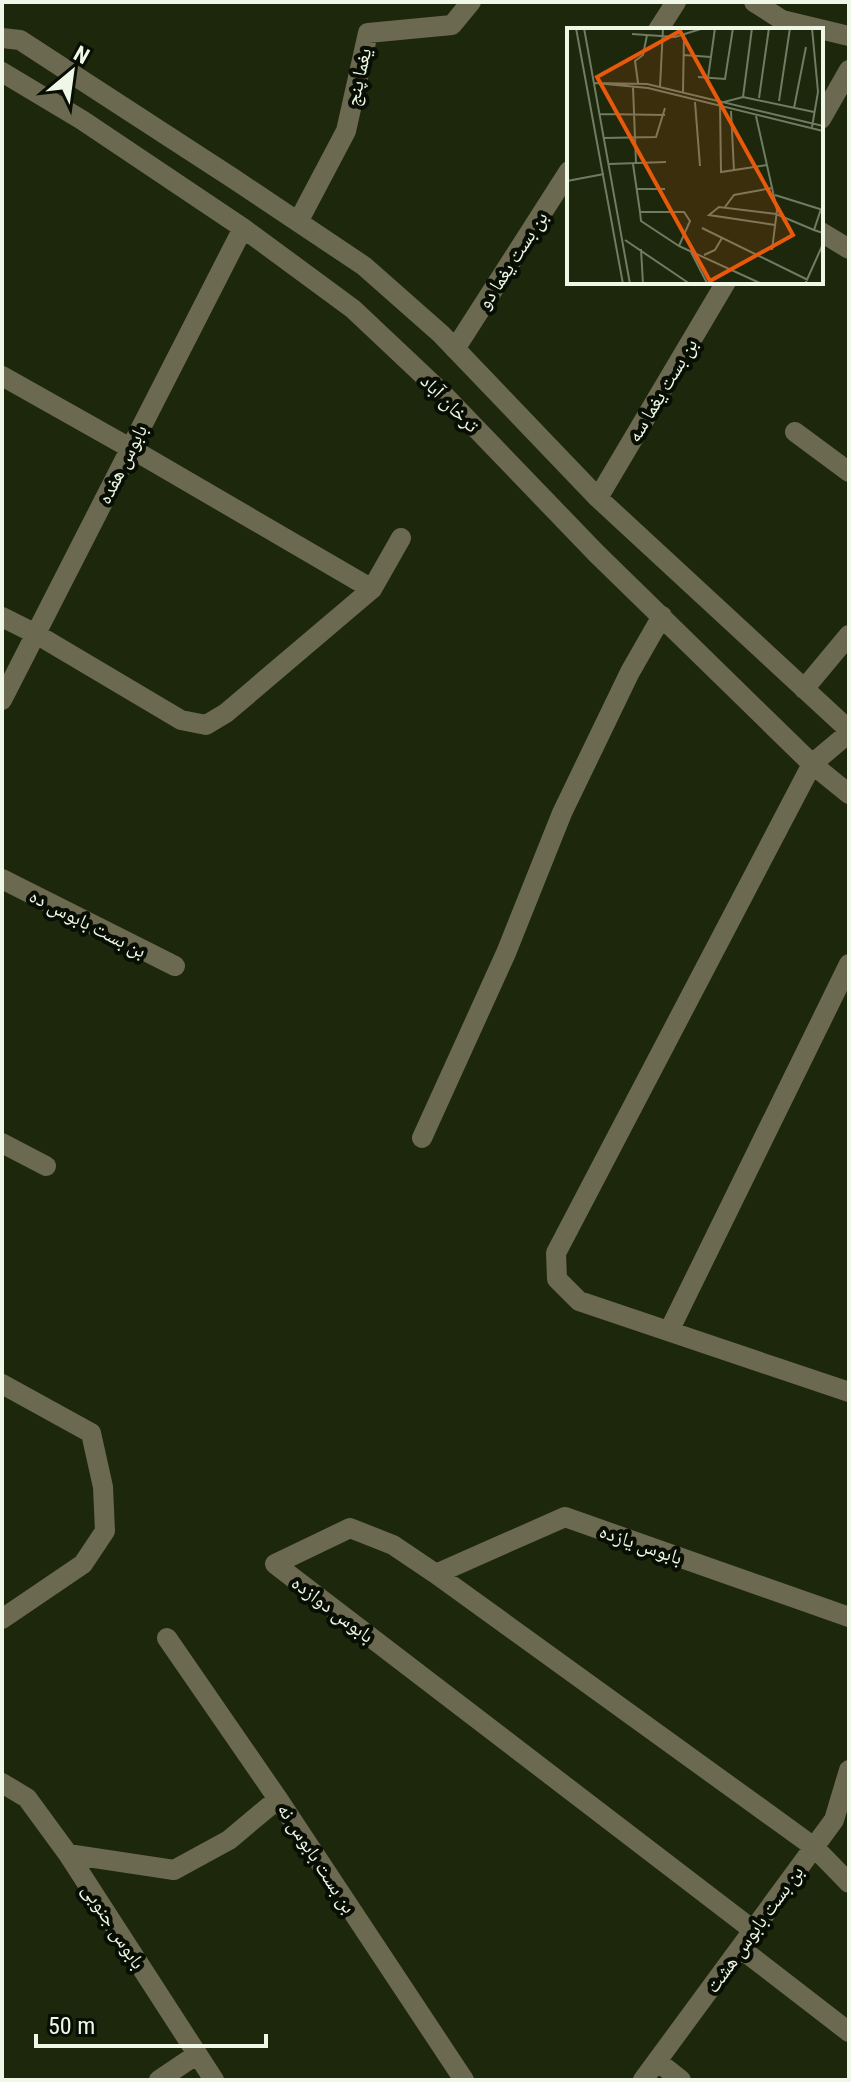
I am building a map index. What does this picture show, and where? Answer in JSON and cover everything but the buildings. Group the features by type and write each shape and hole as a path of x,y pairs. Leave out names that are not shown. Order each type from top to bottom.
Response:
{"street":[{"name":"یغما پنج","path":"298,222 346,131 368,33 452,25 471,2"},
{"path":"659,28 676,2"},
{"path":"754,2 782,20 816,28"},
{"path":"823,30 849,36"},
{"name":"ترخان آباد","path":"2,38 20,40 364,266 455,349 598,498 849,732"},
{"path":"823,116 849,70"},
{"name":"ترخان آباد","path":"2,72 82,120 243,228 353,309 440,391 596,553 812,764 849,794"},
{"name":"بن بست یغما دو","path":"455,349 567,174"},
{"name":"بابوس هفده","path":"2,700 243,228"},
{"path":"823,233 849,249"},
{"name":"بن بست یغما سه","path":"598,498 725,284"},
{"path":"2,376 372,589"},
{"path":"795,432 849,472"},
{"path":"2,617 181,720 206,725 226,713 372,589 401,538"},
{"path":"422,1138 506,953 562,813 630,672 662,616"},
{"path":"804,689 849,635"},
{"path":"849,732 812,764 556,1253 557,1279 579,1301 849,1392"},
{"name":"بن بست بابوس ده","path":"2,879 175,966"},
{"path":"669,1331 849,964"},
{"path":"2,1143 46,1166"},
{"path":"2,1384 91,1433 103,1487 105,1531 83,1564 2,1619"},
{"name":"بابوس یازده","path":"436,1574 565,1517 849,1617"},
{"name":"بابوس دوازده","path":"753,1930 275,1564 350,1528 393,1545 814,1847 849,1883"},
{"name":"بن بست بابوس نه","path":"167,1638 464,2080"},
{"name":"بن بست بابوس هشت","path":"643,2080 834,1820 849,1770"},
{"name":"بابوس جنوبی","path":"2,1783 27,1798 68,1854 214,2080"},
{"path":"68,1854 174,1870 229,1840 278,1799"},
{"path":"740,1948 849,2032"},
{"path":"159,2080 196,2055"},
{"path":"657,2061 681,2080"}]}
